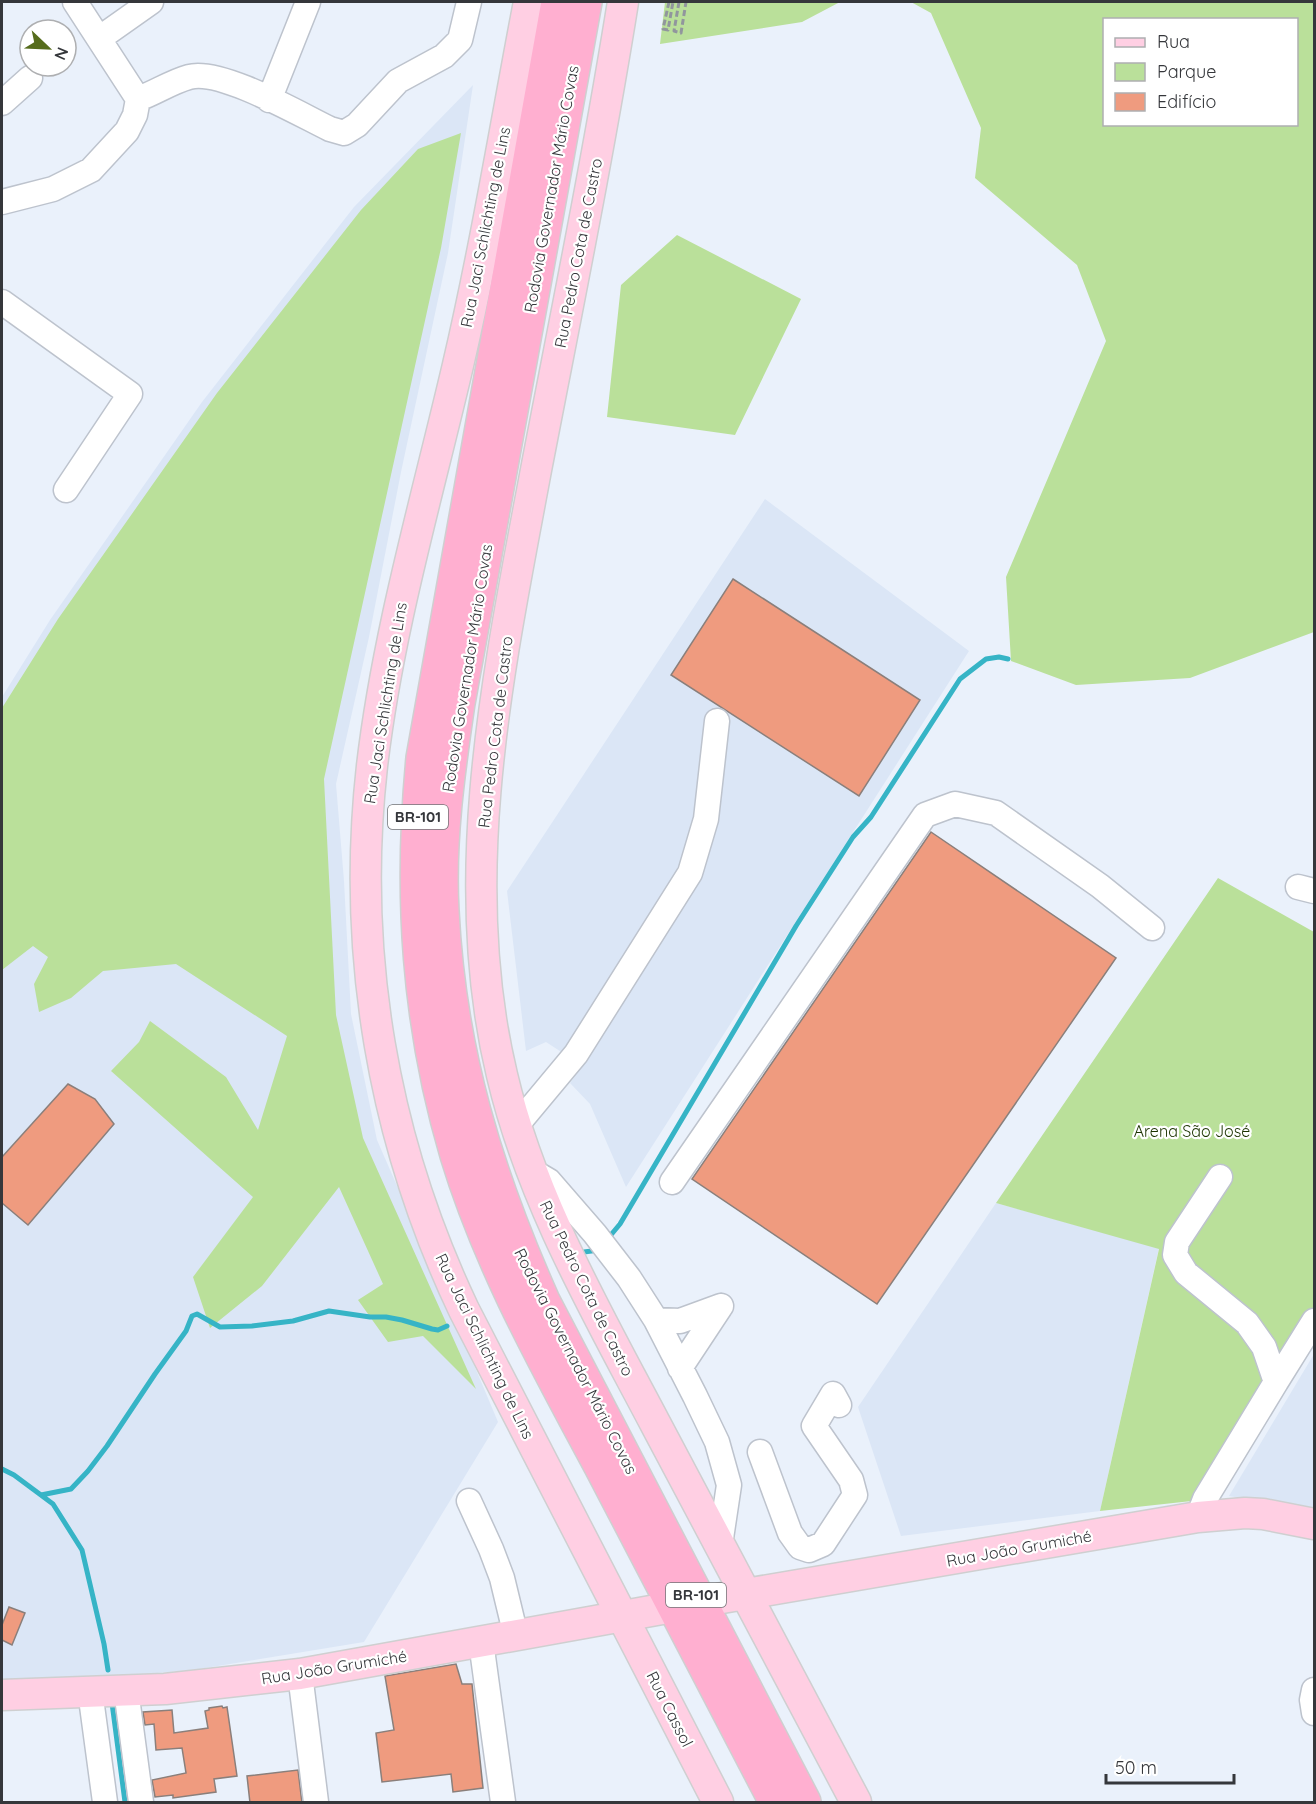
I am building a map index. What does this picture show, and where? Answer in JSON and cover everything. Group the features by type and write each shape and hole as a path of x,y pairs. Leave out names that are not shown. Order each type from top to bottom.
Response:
{"highway":[{"name":"Rodovia Governador Mário Covas","path":"558,2 423,758 416,856 421,974 430,1038 443,1103 475,1210 495,1257 565,1399 776,1803"},
{"name":"Rodovia Governador Mário Covas","path":"585,2 458,703 448,771 442,838 441,909 447,976 456,1042 471,1105 490,1171 516,1240 543,1301 587,1388 804,1803"}],"main road":[{"name":"Rua Jaci Schlichting de Lins","path":"529,2 465,333 406,578 384,691 372,764 366,831 367,953 379,1042 393,1113 408,1168 444,1267 622,1616"},
{"name":"Rua Pedro Cota de Castro","path":"623,2 602,128 509,618 487,774 482,840 483,965 490,1023 502,1079 516,1126 532,1172 573,1267 720,1545 736,1600 856,1803"},
{"name":"Rua João Grumiché","path":"736,1600 1198,1517 1245,1513 1263,1514 1314,1524"},
{"name":"Rua João Grumiché","path":"2,1695 232,1683 300,1674 662,1609 644,1623 636,1642"},
{"name":"Rua Cassol","path":"622,1616 718,1803"}],"street":[{"path":"2,202 53,189 92,170 127,131 135,115 138,99 75,2"},
{"path":"100,38 151,2"},
{"path":"268,100 308,2"},
{"path":"138,99 190,76 208,75 228,81 330,129 344,133 357,125 398,81 444,56 460,40 469,2"},
{"path":"2,103 30,78"},
{"path":"4,310 130,394 66,490"},
{"path":"516,1126 576,1054 690,873 706,819 717,721"},
{"path":"672,1182 925,815 955,804 996,813 1100,886 1152,928"},
{"path":"532,1172 549,1181 595,1234 656,1320 717,1442 729,1485 720,1545"},
{"path":"1220,1178 1177,1242 1175,1255 1186,1273 1247,1323 1264,1347 1276,1382"},
{"path":"656,1320 680,1321 721,1306 680,1368"},
{"path":"1198,1517 1205,1499 1314,1321"},
{"path":"760,1452 790,1533 800,1547 809,1550 823,1544 855,1495 851,1480 814,1426 833,1394 839,1405"},
{"path":"468,1501 502,1578 516,1636"},
{"path":"481,1642 503,1803"},
{"path":"300,1674 316,1803"},
{"path":"126,1690 141,1803"},
{"path":"1314,1690 1312,1700 1314,1713"},
{"path":"90,1691 105,1803"}],"path":[{"path":"669,2 663,29 668,30 674,2"},
{"path":"679,2 674,31 681,33 686,2"}],"shaded area":[{"path":"473,85 448,253 401,472 369,637 336,784 351,1014 377,1140 498,1422 364,1642 193,1670 123,1676 2,1681 2,697 50,620 202,402 354,207"},
{"path":"765,499 969,651 626,1187 590,1104 570,1083 583,1066 546,1042 526,1051 507,891"},
{"path":"996,1203 1159,1248 1100,1511 901,1536 858,1407"},
{"path":"1314,1354 1314,1512 1229,1496"}],"green space":[{"path":"665,2 840,2 802,22 660,44"},
{"path":"911,2 1314,2 1314,632 1190,678 1076,685 1011,661 1006,577 1106,341 1077,265 975,178 981,128 931,13"},
{"path":"461,133 441,248 324,779 336,1015 363,1138 476,1389 423,1336 388,1342 358,1300 383,1284 339,1187 262,1286 210,1328 193,1277 253,1197 111,1071 139,1042 150,1021 226,1077 258,1130 287,1036 176,964 103,971 71,998 39,1012 34,984 48,957 33,946 2,970 2,708 58,619 217,393 361,210 418,149"},
{"path":"677,235 801,299 735,435 607,417 621,285"},
{"name":"Arena São José","path":"1218,878 1314,932 1314,1330 1219,1498 1100,1511 1159,1249 996,1203"}],"building":[{"path":"733,579 920,700 859,796 671,675"},
{"path":"931,832 1116,958 877,1304 692,1179"},
{"path":"68,1084 95,1099 114,1124 28,1225 2,1203 2,1157"},
{"path":"9,1607 25,1613 12,1645 2,1640 2,1625"},
{"path":"456,1664 462,1684 472,1684 483,1788 453,1792 451,1774 382,1782 376,1733 394,1730 385,1676"},
{"path":"222,1706 227,1707 237,1776 214,1779 216,1792 173,1798 173,1795 155,1797 152,1780 186,1773 182,1748 156,1750 154,1724 145,1725 143,1712 172,1710 174,1733 208,1728 205,1711"},
{"path":"298,1770 302,1803 250,1803 247,1776"}],"waterway":[{"path":"610,1236 620,1224 796,926 853,837 871,817 960,679 986,659 999,657 1008,659"},
{"path":"584,1252 599,1250"},
{"path":"41,1495 71,1489 88,1471 186,1331 192,1316 197,1314 220,1327 252,1326 293,1321 329,1311 386,1317 438,1330 447,1326"},
{"path":"2,1469 14,1475 53,1504 82,1550 108,1670"},
{"path":"112,1703 125,1802"}]}
